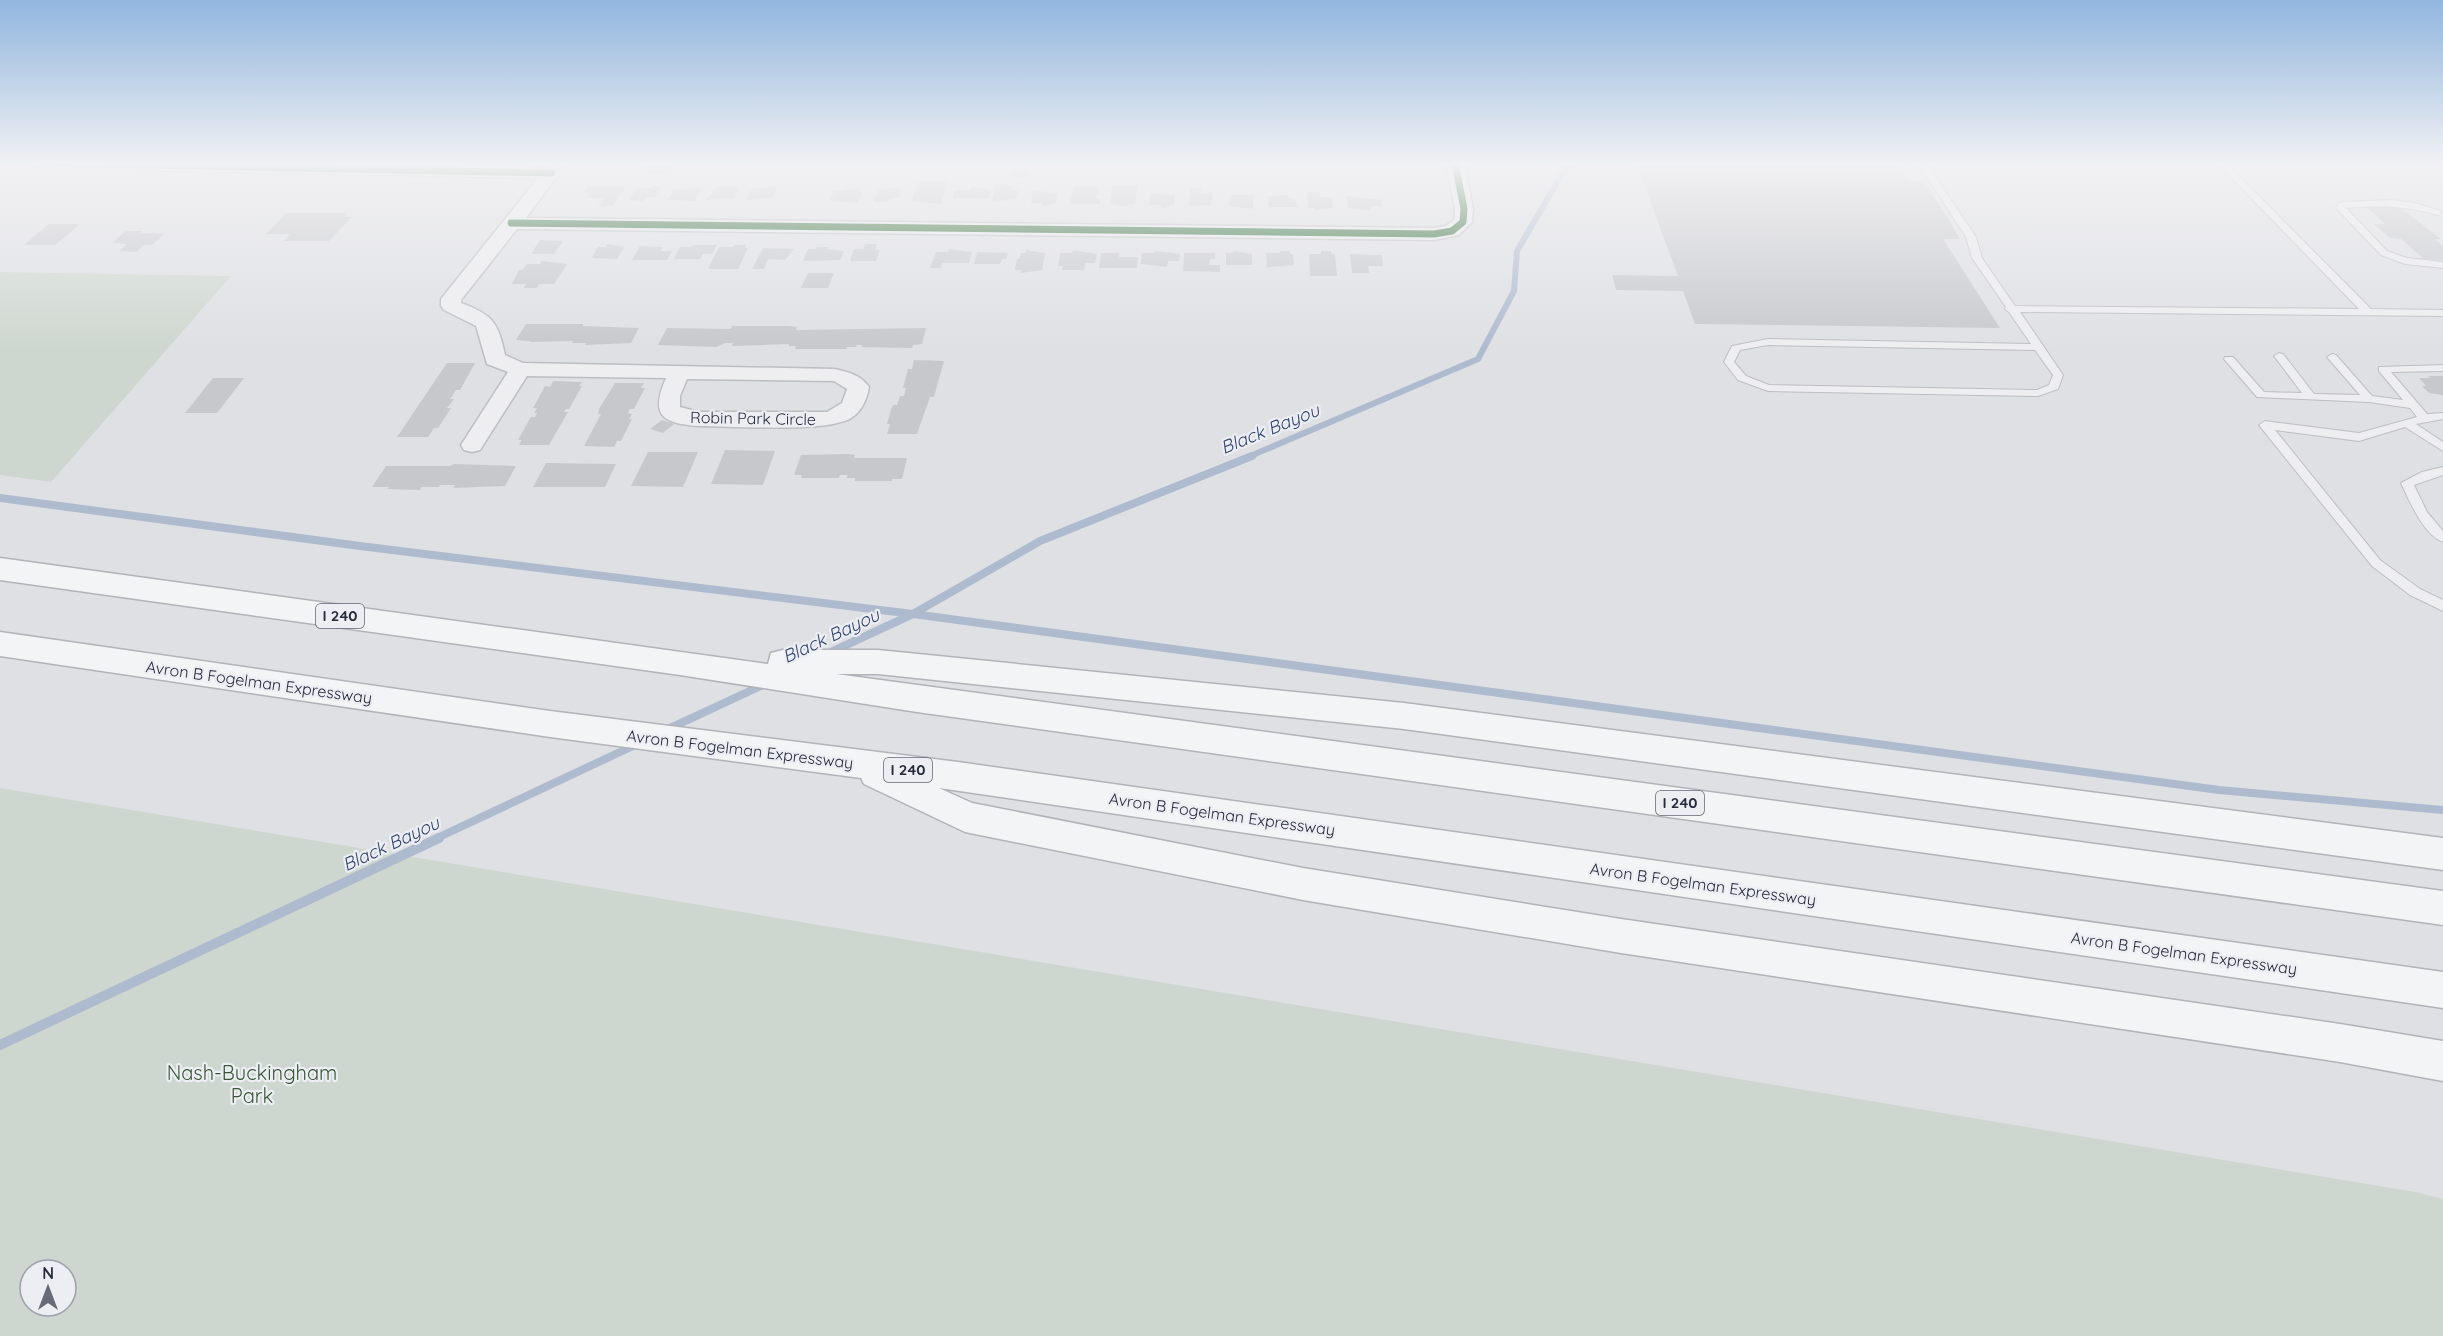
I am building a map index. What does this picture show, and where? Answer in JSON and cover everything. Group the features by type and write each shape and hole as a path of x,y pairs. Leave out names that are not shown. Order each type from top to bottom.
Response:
{"main road":[{"name":"I 240","path":"0,569 680,663 917,699 2443,908"},
{"name":"Avron B Fogelman Expressway","path":"0,644 550,724 958,776 2443,990"},
{"path":"680,663 878,662 1393,715 2443,854"},
{"path":"857,764 965,817 1303,884 1576,929 2340,1043 2443,1061"},
{"path":"2200,822 2443,843"}],"street":[{"name":"Robin Park Circle","path":"509,225 451,299 452,306 481,317 489,325 495,358 520,369 679,372 835,375 846,378 858,387 853,406 844,414 829,419 686,418 669,410 669,396 679,372"},
{"path":"708,225 1434,234 1452,231 1459,225"},
{"path":"472,445 520,369"}],"lane":[{"path":"1963,225 1971,237 1977,258 2010,309 2058,375 2054,387 2038,393 1768,388 1742,378 1729,363 1736,348 1768,342 2037,347"},
{"path":"2283,225 2368,312"},
{"path":"2358,225 2384,253 2405,261 2443,265"},
{"path":"2010,309 2443,313"},
{"path":"2278,356 2311,397"},
{"path":"2331,357 2369,399"},
{"path":"2229,359 2261,395 2369,399 2414,405"},
{"path":"2424,418 2383,369 2443,368"},
{"path":"2440,602 2415,592 2376,563 2265,425 2359,437 2424,418 2443,416"},
{"path":"2406,423 2443,447"},
{"path":"2443,471 2407,483 2433,530 2443,538"}],"green space":[{"path":"0,272 231,276 51,482 0,475"},
{"name":"Nash-Buckingham Park","path":"0,788 2415,1192 2443,1199 2443,1336 0,1336"}],"building":[{"path":"47,225 78,225 55,245 24,245"},
{"path":"274,225 344,225 329,241 284,241 290,234 266,234"},
{"path":"1659,225 1952,225 1960,239 1943,239 2000,328 1695,324 1683,291 1616,290 1612,275 1678,276"},
{"path":"2376,225 2423,225 2441,239 2435,239 2443,246 2443,260 2424,259 2401,239 2390,238"},
{"path":"126,231 165,234 152,245 144,245 136,252 119,251 127,244 112,243"},
{"path":"540,240 563,241 554,254 531,254"},
{"path":"607,244 624,247 617,259 592,258 598,247 606,247"},
{"path":"865,244 877,244 875,250 880,250 876,261 850,261 854,249 863,249"},
{"path":"693,245 717,245 712,254 703,254 700,259 674,259 680,247 692,247"},
{"path":"734,245 746,245 745,248 748,248 738,269 708,269 719,247 733,247"},
{"path":"640,246 663,247 661,251 672,251 667,260 632,260"},
{"path":"817,247 844,251 840,260 803,261 808,249"},
{"path":"763,248 794,249 785,260 768,259 764,269 752,269"},
{"path":"949,249 972,252 969,263 942,263 941,268 930,268 936,252 948,252"},
{"path":"1026,250 1045,253 1042,270 1021,273 1021,270 1015,270 1017,259 1021,253 1026,253"},
{"path":"1073,250 1097,254 1095,263 1085,263 1084,270 1062,270 1063,266 1058,266 1060,253 1072,253"},
{"path":"1155,251 1180,254 1179,261 1168,261 1167,267 1141,264 1142,253 1155,253"},
{"path":"1233,251 1252,254 1252,265 1226,265 1226,253 1233,253"},
{"path":"1280,251 1290,251 1290,254 1293,254 1294,265 1267,267 1266,253 1280,253"},
{"path":"1321,251 1331,251 1335,254 1337,276 1310,276 1309,254 1321,254"},
{"path":"977,252 1008,253 1006,259 1002,259 1000,264 974,264"},
{"path":"1101,253 1119,253 1119,257 1138,257 1137,268 1099,268"},
{"path":"1184,253 1215,253 1215,259 1210,259 1209,265 1220,265 1220,272 1183,271"},
{"path":"1350,254 1382,255 1383,266 1368,266 1369,273 1352,273"},
{"path":"541,261 567,264 554,284 539,284 537,288 524,288 526,284 512,284 519,270 527,264 540,264"},
{"path":"808,273 834,273 828,288 801,288"},
{"path":"526,324 583,324 583,326 639,328 631,343 585,345 586,343 572,343 573,341 516,340"},
{"path":"732,326 789,326 797,327 796,330 926,328 922,344 913,345 912,348 857,345 846,349 795,349 796,346 789,346 789,344 732,346 733,343 725,343 716,347 658,345 667,328 731,329"},
{"path":"914,360 944,361 934,397 930,397 917,434 887,434 891,410 893,405 897,405 900,396 904,396 906,388 903,388 908,369 912,369"},
{"path":"447,363 475,363 460,390 456,390 450,399 454,399 447,408 451,408 438,428 434,428 428,437 397,437"},
{"path":"2428,376 2443,376 2443,395 2429,393 2422,386 2426,386 2419,378 2430,378"},
{"path":"213,378 244,378 217,413 185,413"},
{"path":"553,381 582,382 579,386 582,386 569,409 564,412 568,412 549,445 519,445 522,440 518,440 531,417 535,417 537,413 534,413 537,408 533,408 545,386 550,387"},
{"path":"615,383 644,383 641,388 645,388 634,409 630,409 628,413 632,414 629,419 632,419 621,441 617,441 614,447 584,446 601,414 598,414 599,409"},
{"path":"662,420 674,424 663,433 650,429"},
{"path":"725,450 775,451 763,485 711,484"},
{"path":"648,452 698,452 683,487 631,486"},
{"path":"801,455 855,455 854,458 907,458 902,479 855,481 855,478 846,478 848,475 840,475 839,478 801,478 802,475 794,475"},
{"path":"546,463 616,464 605,487 533,487"},
{"path":"454,464 516,466 505,486 453,488 455,485 440,485 439,487 421,487 420,490 372,487 386,466 450,466"}],"waterway":[{"name":"Black Bayou","path":"1248,457 1478,359 1514,291 1517,251 1532,225"},
{"name":"Black Bayou","path":"913,614 1040,541 1252,456"},
{"path":"0,498 360,546 913,614"},
{"name":"Black Bayou","path":"829,653 913,614"},
{"path":"913,614 2219,790 2443,810"},
{"name":"Black Bayou","path":"666,730 767,683"},
{"name":"Black Bayou","path":"435,839 637,744"},
{"name":"Black Bayou","path":"0,1045 439,838"}],"cycle path":[{"path":"708,225 1434,234 1452,231 1459,225"}]}
